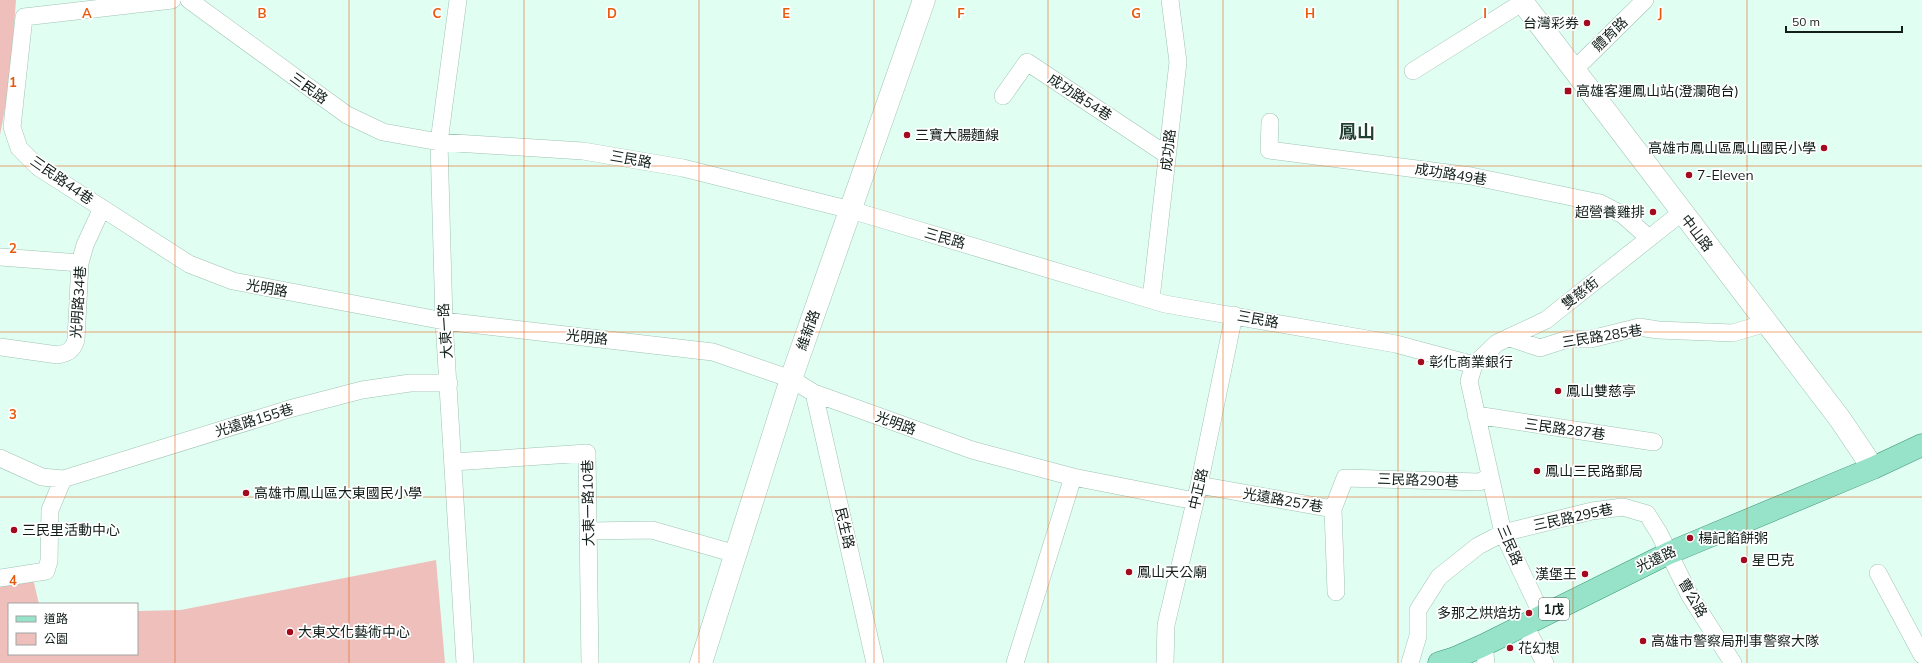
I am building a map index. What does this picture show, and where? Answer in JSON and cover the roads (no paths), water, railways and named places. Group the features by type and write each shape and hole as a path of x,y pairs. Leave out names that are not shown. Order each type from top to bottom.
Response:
{"main road":[{"name":"維新路","path":"701,663 791,379 924,0"},
{"name":"中山路","path":"1522,1 1575,69 1681,212 1840,419 1873,468"},
{"name":"光遠路","path":"1439,663 1455,658 1485,654 1533,619 1668,553 1873,468 1922,445"}],"street":[{"name":"三民路44巷","path":"102,208 38,167 19,148 12,127 24,17 172,0"},
{"name":"三民路","path":"189,0 347,115 383,132 439,142 583,151 683,168 851,210 1165,304 1396,344 1474,365 1469,381 1503,533 1533,619 1545,663"},
{"name":"大東一路","path":"458,0 439,142 444,321 454,462 465,663"},
{"name":"成功路","path":"1151,299 1178,62 1170,0"},
{"name":"體育路","path":"1575,69 1645,0"},
{"path":"1414,71 1522,1"},
{"name":"成功路54巷","path":"1003,96 1027,62 1167,155"},
{"name":"成功路49巷","path":"1270,122 1269,150 1471,176 1600,203 1623,215 1649,238"},
{"name":"光明路34巷","path":"0,347 58,355 67,353 73,348 76,340 80,263 85,245 102,208"},
{"name":"光明路","path":"102,208 189,264 233,281 444,321 713,352 791,379 814,393 972,450 1073,477 1197,493"},
{"name":"雙慈街","path":"1474,365 1497,343 1546,320 1681,212"},
{"path":"0,257 80,263"},
{"name":"中正路","path":"1165,663 1166,625 1197,493 1234,315"},
{"name":"三民路285巷","path":"1510,338 1540,348 1568,339 1603,337 1639,327 1658,330 1733,333 1766,323"},
{"name":"光遠路155巷","path":"0,458 42,477 63,479 289,409 362,390 410,383 449,383"},
{"name":"民生路","path":"814,393 875,663"},
{"name":"三民路287巷","path":"1476,415 1654,442"},
{"name":"大東一路10巷","path":"454,462 587,453 590,663"},
{"path":"1016,663 1073,477"},
{"name":"三民路290巷","path":"1333,509 1344,478 1479,482 1490,477"},
{"path":"0,578 46,571 49,561 50,510 63,479"},
{"name":"光遠路257巷","path":"1197,493 1333,509 1336,592"},
{"name":"三民路295巷","path":"1410,663 1418,636 1418,610 1439,577 1478,546 1503,533 1592,511 1623,507 1647,514 1668,553"},
{"path":"588,531 652,530 736,554"},
{"name":"曹公路","path":"1668,553 1690,596 1732,663"},
{"path":"1878,573 1922,654"}],"place":[{"name":"台灣彩券","path":"1587,23"},
{"name":"高雄客運鳳山站(澄瀾砲台)","path":"1568,91"},
{"name":"三寶大腸麵線","path":"907,135"},
{"name":"高雄市鳳山區鳳山國民小學","path":"1824,148"},
{"name":"7-Eleven","path":"1689,175"},
{"name":"超營養雞排","path":"1653,212"},
{"name":"彰化商業銀行","path":"1421,362"},
{"name":"鳳山雙慈亭","path":"1558,391"},
{"name":"鳳山三民路郵局","path":"1537,471"},
{"name":"高雄市鳳山區大東國民小學","path":"246,493"},
{"name":"三民里活動中心","path":"14,530"},
{"name":"楊記餡餅粥","path":"1690,538"},
{"name":"星巴克","path":"1744,560"},
{"name":"鳳山天公廟","path":"1129,572"},
{"name":"漢堡王","path":"1585,574"},
{"name":"多那之烘焙坊","path":"1529,613"},
{"name":"大東文化藝術中心","path":"290,632"},
{"name":"高雄市警察局刑事警察大隊","path":"1643,641"},
{"name":"花幻想","path":"1510,648"}],"district":[{"name":"鳳山","path":"1357,131"}]}
